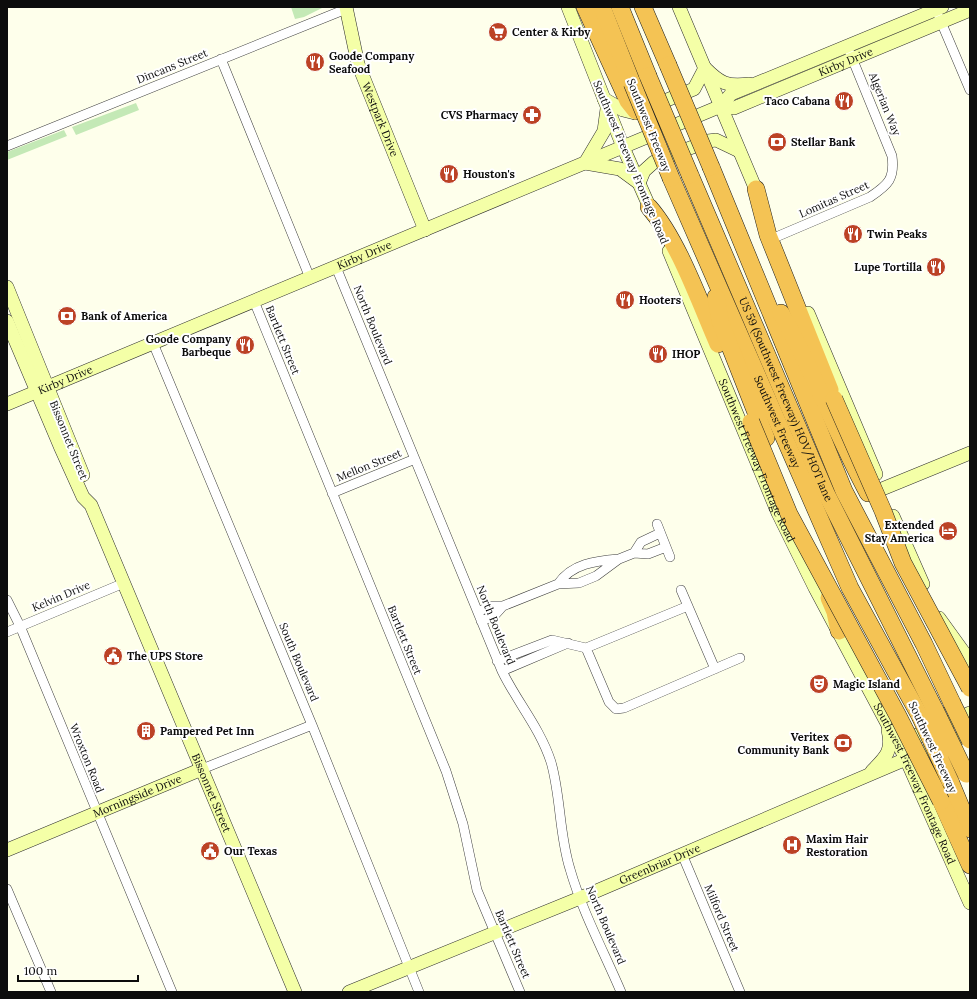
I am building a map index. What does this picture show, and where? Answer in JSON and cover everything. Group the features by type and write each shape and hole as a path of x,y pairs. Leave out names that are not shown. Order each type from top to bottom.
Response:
{"highway":[{"path":"584,7 627,85"},
{"name":"Southwest Freeway","path":"602,7 627,85 649,124 673,183 850,588 920,716 970,829"},
{"name":"US 59 (Southwest Freeway) HOV/HOT lane","path":"620,7 826,493 968,779"},
{"path":"643,7 749,257 844,491 924,644 970,740"},
{"path":"657,7 668,65"},
{"path":"756,189 768,235 834,400 883,511 903,563 970,688"},
{"path":"649,207 661,221 684,266 789,514 898,716 941,801 970,865"},
{"path":"749,257 792,333 847,454 906,566 938,616"},
{"path":"712,271 720,321 835,612 838,631"}],"main road":[{"name":"Southwest Freeway Frontage Road","path":"568,7 623,147 778,513 815,588 906,760 970,903"},
{"path":"680,7 739,151 916,570 938,616 969,660"},
{"name":"Westpark Drive","path":"346,8 355,53 360,69 425,230"},
{"name":"Kirby Drive","path":"7,404 721,106 731,94 938,8"},
{"name":"Kirby Drive","path":"721,106 734,108 970,10"},
{"path":"705,68 694,89 635,113 606,103 604,131 585,163 620,169 639,183 644,171 654,162 708,141 716,140 739,151"},
{"path":"705,68 718,81 726,84 739,85 760,83"},
{"name":"Bissonnet Street","path":"7,287 43,390 83,497 91,505 295,992"},
{"name":"Bissonnet Street","path":"7,321 43,390"},
{"path":"882,489 970,453"},
{"path":"886,720 901,734 919,736 970,713"},
{"path":"866,777 886,758 890,748 890,736 886,720"},
{"name":"Greenbriar Drive","path":"349,992 580,898 970,734"},
{"name":"Morningside Drive","path":"7,850 202,769"}],"street":[{"name":"Dincans Street","path":"7,146 346,8"},
{"path":"938,8 941,22 970,90"},
{"name":"Algerian Way","path":"848,46 892,156 892,173"},
{"path":"221,59 310,278"},
{"name":"Lomitas Street","path":"776,237 870,197 883,188 892,178 892,173"},
{"name":"North Boulevard","path":"336,267 502,671 511,690 533,722 551,762 566,853 580,898 621,992"},
{"name":"Bartlett Street","path":"254,301 446,771 463,824 478,890 520,992"},
{"name":"South Boulevard","path":"153,343 251,582 312,725 419,992"},
{"name":"Mellon Street","path":"332,493 415,459"},
{"path":"634,553 641,542 658,528 670,557"},
{"path":"478,612 490,606 504,606 558,584 579,583 596,576 620,559 634,553 648,554 666,547"},
{"path":"558,584 572,570 593,562 620,559"},
{"name":"Kelvin Drive","path":"7,632 124,583"},
{"path":"681,590 715,669"},
{"name":"Wroxton Road","path":"7,600 20,626 172,992"},
{"path":"481,621 494,616 504,606"},
{"path":"498,661 552,640 586,648 688,606"},
{"path":"502,671 568,643"},
{"path":"530,648 534,658"},
{"path":"586,648 609,702 616,709 624,708 740,658"},
{"name":"Morningside Drive","path":"202,769 312,725"},
{"name":"Milford Street","path":"682,854 740,992"},
{"path":"7,889 51,992"}],"green space":[{"path":"291,7 324,7 304,17 295,19"},
{"path":"136,103 139,110 76,135 72,127"},
{"path":"64,130 67,136 7,160 7,152"}],"place":[{"name":"Center & Kirby","path":"498,32"},
{"name":"Goode Company Seafood","path":"315,62"},
{"name":"Taco Cabana","path":"844,101"},
{"name":"CVS Pharmacy","path":"532,115"},
{"name":"Stellar Bank","path":"777,142"},
{"name":"Houston's","path":"449,174"},
{"name":"Twin Peaks","path":"853,234"},
{"name":"Lupe Tortilla","path":"936,267"},
{"name":"Hooters","path":"625,300"},
{"name":"Bank of America","path":"67,316"},
{"name":"Goode Company Barbeque","path":"245,345"},
{"name":"IHOP","path":"658,354"},
{"name":"Extended Stay America","path":"948,531"},
{"name":"The UPS Store","path":"113,656"},
{"name":"Magic Island","path":"819,684"},
{"name":"Pampered Pet Inn","path":"146,731"},
{"name":"Veritex Community Bank","path":"843,743"},
{"name":"Maxim Hair Restoration","path":"792,845"},
{"name":"Our Texas","path":"210,851"}]}
